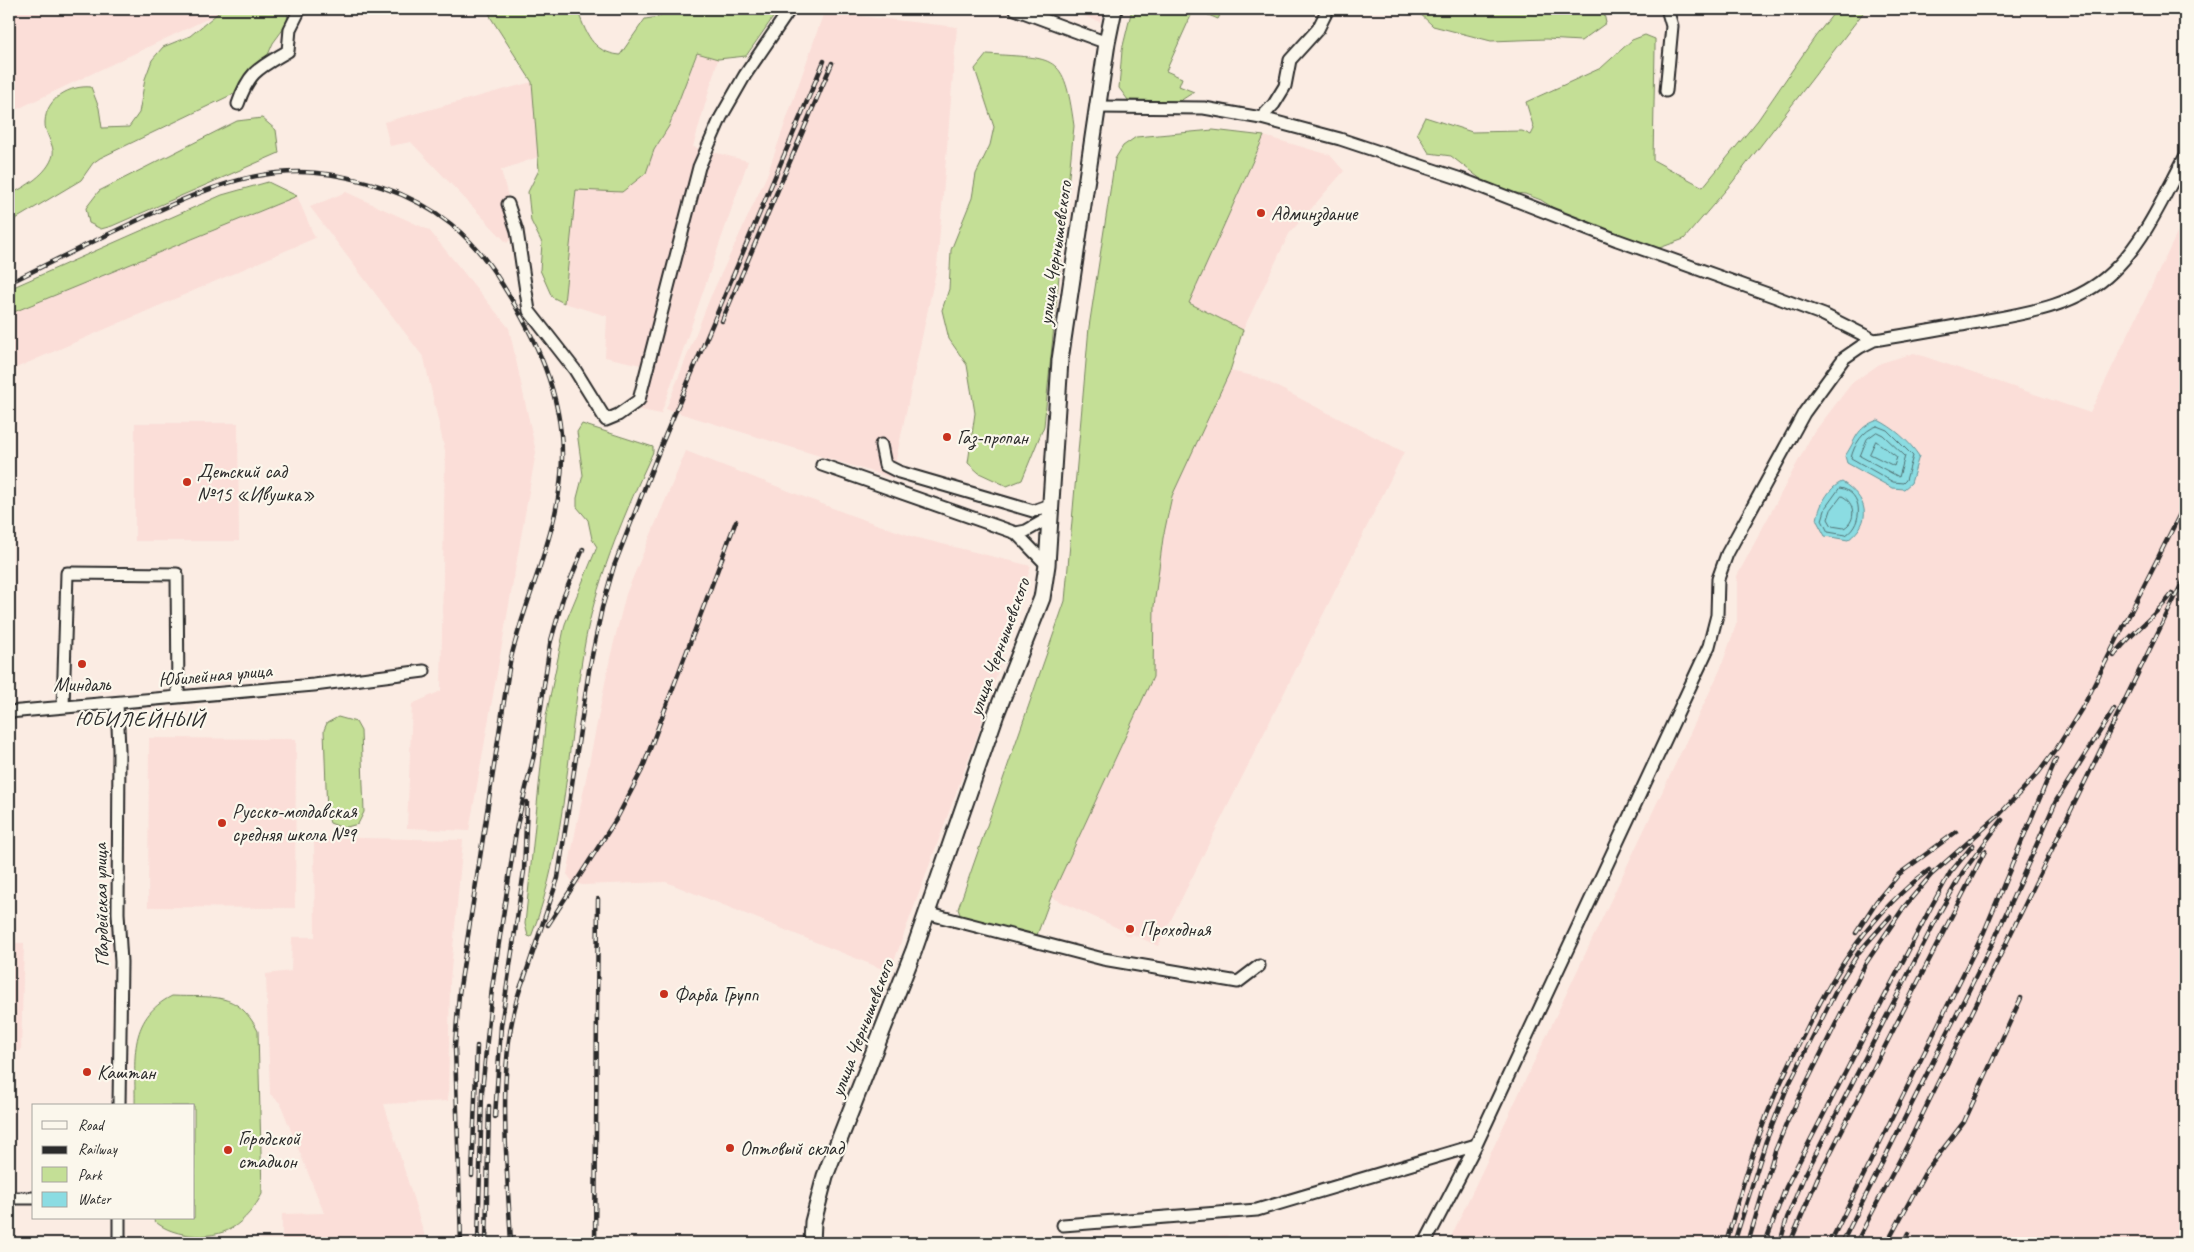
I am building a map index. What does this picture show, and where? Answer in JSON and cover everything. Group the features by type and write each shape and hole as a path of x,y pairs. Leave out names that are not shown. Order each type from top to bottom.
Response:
{"main road":[{"name":"улица Чернышевского","path":"812,1243 813,1222 825,1176 926,913 996,714 1042,598 1047,565 1063,335 1107,43 1114,9"}],"street":[{"path":"238,104 245,83 257,70 288,51 290,30 300,9"},
{"path":"508,204 517,231 529,311 575,370 606,420 618,415 639,400 699,167 720,117 790,9"},
{"path":"1015,9 1107,43"},
{"path":"1261,118 1274,104 1285,86 1290,60 1309,41 1328,9"},
{"path":"1666,91 1672,26 1667,9"},
{"path":"1098,107 1204,108 1261,118 1332,136 1461,179 1617,240 1824,315 1874,340"},
{"path":"1425,1243 1476,1145 1709,646 1717,614 1718,579 1727,554 1815,397 1844,358 1874,340 2026,313 2074,298 2096,286 2113,272 2135,245 2152,220 2185,157"},
{"path":"881,445 885,465 899,472 1033,511 1050,512"},
{"path":"822,465 1016,533 1047,565"},
{"path":"1016,533 1026,531 1050,512"},
{"path":"64,707 67,573 177,574 178,696"},
{"name":"Юбилейная улица","path":"9,712 314,685 424,672"},
{"name":"Гвардейская улица","path":"117,703 119,750 118,914 121,962 119,1104"},
{"path":"926,913 1103,959 1238,982 1259,966"},
{"path":"1063,1225 1257,1210 1476,1145"},
{"path":"9,1198 32,1198"},
{"path":"119,1220 119,1243"}],"shaded area":[{"path":"9,9 228,9 9,113"},
{"path":"1065,9 1104,9 1100,22"},
{"path":"824,12 957,27 937,267 892,478 666,409 710,298 767,175"},
{"path":"698,52 718,59 693,147 748,161 661,414 636,409 641,365 605,357 607,316 564,303 576,189 622,191 646,173 654,150 669,126"},
{"path":"532,82 538,157 501,170 517,231 507,243 411,142 390,146 384,122"},
{"path":"1264,136 1330,155 1344,171 1289,234 1243,330 1189,303"},
{"path":"346,192 429,230 509,328 536,452 469,831 407,828 412,704 441,691 445,451 424,358 310,207"},
{"path":"297,196 315,238 9,371 9,314"},
{"path":"2185,217 2185,1243 1448,1243 1720,670 1737,622 1737,576 1812,435 1852,383 1881,363 1914,353 2090,413"},
{"path":"1230,371 1258,377 1404,452 1158,946 1132,934 1131,937 1123,933 1124,931 1051,897 1153,677 1154,606 1163,538 1172,496"},
{"name":"Детский сад №15 «Ивушка»","path":"135,423 238,423 239,541 135,541"},
{"path":"686,451 853,516 914,537 1031,566 980,728 890,972 666,882 582,885 572,881 567,874 610,658 626,594"},
{"name":"Русско-молдавская средняя школа №9","path":"149,738 296,739 295,908 148,907"},
{"path":"314,837 463,840 450,981 448,1101 384,1104 427,1243 282,1243 282,1214 324,1213 280,1103 270,1094 266,974 291,971 292,937 315,937"},
{"path":"9,943 24,943 21,1051 9,1051"},
{"path":"1228,1235 1225,1243 1060,1243"}],"green space":[{"path":"223,9 288,9 287,24 273,43 256,83 100,158 93,163 81,180 9,223 9,195 29,184 41,174 53,155 45,122 46,114 54,100 75,88 91,87 99,108 102,128 129,127 139,113 145,79 152,60 163,47 190,36"},
{"path":"488,9 577,9 591,40 602,50 620,55 645,19 659,17 665,9 779,9 746,56 718,59 697,53 669,126 654,150 646,173 622,192 576,190 564,303 552,297 540,270 542,243 531,221 528,192 539,170 532,82 491,18"},
{"path":"1132,9 1194,9 1166,71 1182,78 1179,86 1194,92 1180,101 1128,100 1119,88 1122,50"},
{"path":"1194,9 1223,9 1218,19"},
{"path":"1415,9 1603,9 1606,23 1581,41 1546,39 1491,41 1433,26"},
{"path":"1837,9 1866,9 1731,184 1684,239 1654,250 1575,222 1541,200 1525,194 1496,191 1451,156 1429,153 1417,133 1425,117 1472,132 1522,131 1531,135 1534,129 1526,102 1601,68 1632,40 1645,35 1655,39 1653,160 1703,187 1758,120 1815,37"},
{"path":"987,54 1042,59 1053,64 1060,72 1066,84 1074,126 1044,426 1022,480 1007,486 979,473 968,463 975,413 967,365 949,339 942,310 949,289 951,250 972,198 976,174 990,145 994,127 975,69"},
{"path":"262,118 276,130 279,153 112,226 101,229 89,223 86,208 99,191 237,121"},
{"path":"1213,130 1264,136 1189,303 1243,330 1230,371 1172,496 1163,538 1154,606 1153,677 1051,897 1037,935 961,917 958,909 1065,601 1089,327 1115,159 1123,146 1136,137"},
{"path":"268,182 297,196 9,314 9,289 222,195"},
{"path":"582,424 653,447 653,452 614,542 598,589 586,637 553,864 531,937 528,936 525,924 546,716 565,624 597,547 592,539 588,520 577,507 577,498 583,475 577,432"},
{"path":"338,717 356,722 361,731 364,812 358,824 343,828 330,823 327,814 324,730 327,723"},
{"name":"Городской стадион","path":"172,996 222,999 232,1002 241,1009 250,1018 258,1031 262,1194 241,1221 232,1228 213,1235 201,1236 178,1233 154,1220 195,1220 195,1104 135,1104 135,1058 140,1029 147,1017 157,1006"}],"water":[{"path":"1878,420 1901,435 1919,456 1911,483 1904,489 1892,488 1847,463 1845,456 1857,435 1870,423"},
{"path":"1842,482 1857,495 1862,502 1864,510 1864,518 1861,525 1848,540 1825,536 1817,521 1825,498 1833,488"}],"railway":[{"path":"524,979 558,878 589,670 602,608 614,566 663,441 824,61"},
{"path":"722,321 832,63"},
{"path":"9,283 134,222 197,194 255,176 284,172 314,173 347,177 401,194 436,213 451,224 491,267 536,345 545,367 558,412 562,458 560,485 556,511 542,561 510,662 459,994 455,1046 461,1243"},
{"path":"1748,1243 1775,1151 1788,1120 1866,963 1904,907 1931,875 2000,814 2039,772 2057,748 2084,705 2185,504"},
{"path":"548,925 617,818 642,770 736,521"},
{"path":"478,1243 482,1092 492,988 517,825 534,755 550,644 563,598 583,549"},
{"path":"1856,1243 1907,1146 2185,577"},
{"path":"2114,656 2172,594"},
{"path":"1842,1243 1995,938 2056,801 2114,709"},
{"path":"1830,1243 1984,932 2056,759"},
{"path":"495,1117 501,1026 524,871 527,802"},
{"path":"1780,1243 1787,1218 1803,1179 1941,910 1963,872 2002,820"},
{"path":"1856,933 1876,902 1899,874 1956,832"},
{"path":"1765,1243 1786,1187 1931,907 1950,873 1973,845"},
{"path":"1790,1243 1818,1177 1985,851"},
{"path":"1726,1243 1749,1166 1769,1109 1788,1066 1828,987 1856,944 1872,924 1889,905 1929,870"},
{"path":"595,1243 598,899"},
{"path":"1734,1243 1766,1141 1787,1088 1842,979 1859,952 1890,917"},
{"path":"511,1243 506,1142 506,1070 516,1003 526,973"},
{"path":"1887,1243 1926,1171 1964,1122 2021,998"},
{"path":"472,1176 477,1046"},
{"path":"486,1243 489,1106"},
{"path":"1903,1243 1908,1233"}],"place":[{"name":"Админздание","path":"1261,213"},
{"name":"Газ-пропан","path":"947,437"},
{"name":"Детский сад №15 «Ивушка»","path":"187,482"},
{"name":"Миндаль","path":"82,664"},
{"name":"Русско-молдавская средняя школа №9","path":"222,823"},
{"name":"Проходная","path":"1130,929"},
{"name":"Фарба Групп","path":"664,994"},
{"name":"Каштан","path":"87,1072"},
{"name":"Оптовый склад","path":"730,1148"},
{"name":"Городской стадион","path":"228,1150"}],"district":[{"name":"ЮБИЛЕЙНЫЙ","path":"140,719"}]}
